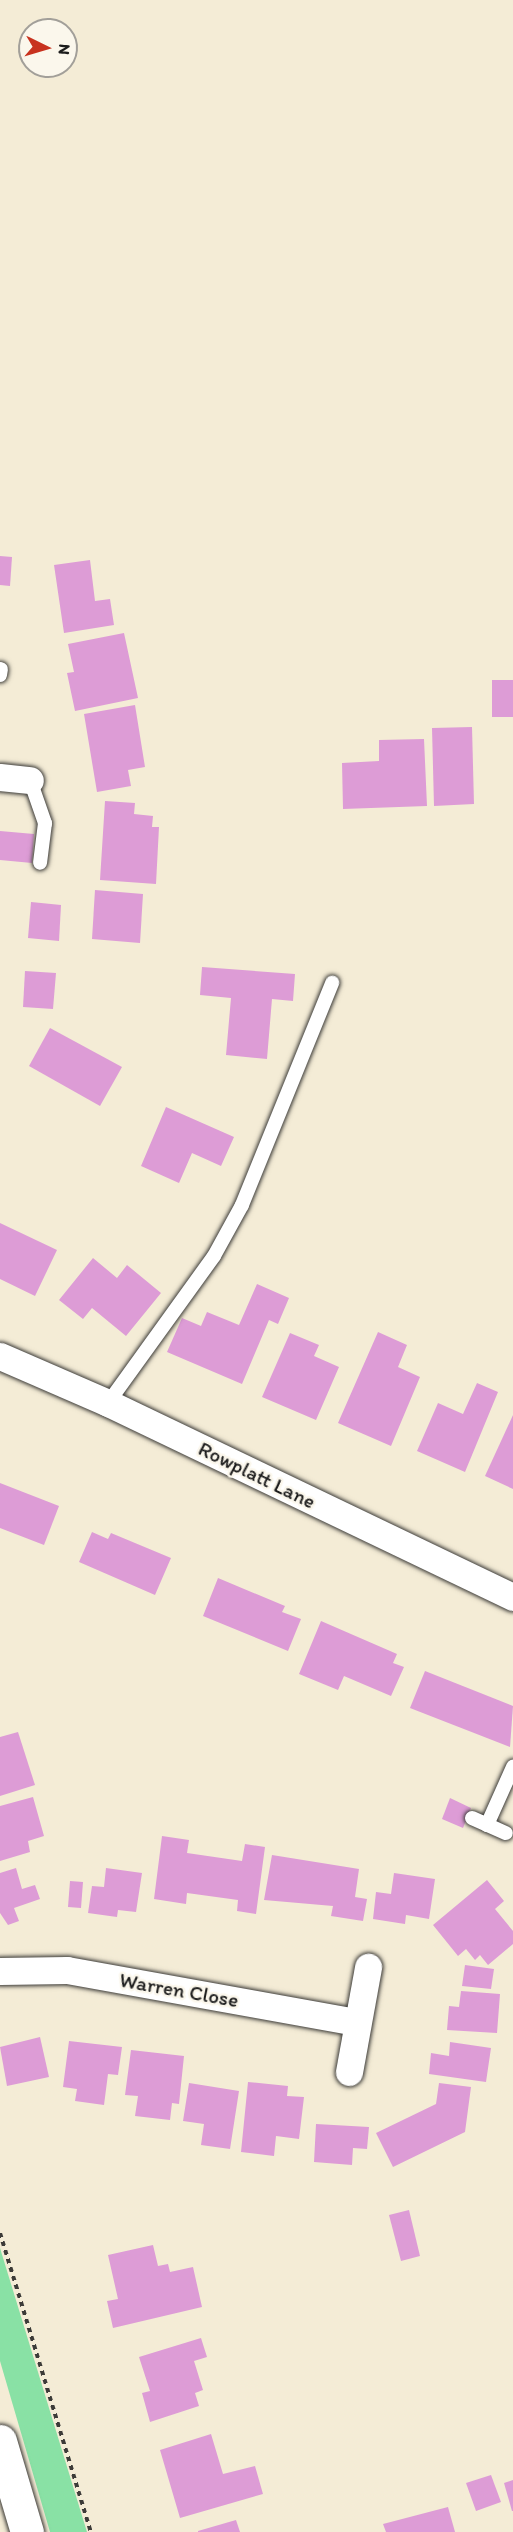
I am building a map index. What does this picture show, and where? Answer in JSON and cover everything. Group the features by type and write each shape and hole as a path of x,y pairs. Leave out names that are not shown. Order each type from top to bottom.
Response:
{"street":[{"path":"0,777 30,780"},
{"name":"Rowplatt Lane","path":"0,1356 108,1403 513,1597"},
{"path":"349,2073 368,1967"},
{"name":"Warren Close","path":"0,1971 67,1970 357,2022"},
{"path":"0,2441 27,2532"}],"lane":[{"path":"30,780 45,824 39,863"},
{"path":"108,1403 214,1256 242,1205 332,983"},
{"path":"487,1824 513,1767"},
{"path":"472,1818 506,1833"}],"path":[{"path":"0,2233 91,2532"}],"green space":[{"path":"0,2248 87,2532 50,2532 0,2361"}],"building":[{"path":"0,556 12,557 10,586 0,585"},
{"path":"90,560 95,601 110,599 114,625 64,633 54,565"},
{"path":"124,633 138,698 75,711 67,673 74,672 68,644"},
{"path":"492,680 513,680 513,717 492,717"},
{"path":"135,705 145,767 128,770 131,786 97,792 84,714"},
{"path":"472,727 474,804 434,806 432,728"},
{"path":"424,739 427,806 343,809 342,763 379,761 379,740"},
{"path":"105,801 135,803 134,814 153,816 152,827 159,827 156,884 100,880"},
{"path":"0,831 34,834 32,863 0,860"},
{"path":"95,890 143,894 140,943 92,939"},
{"path":"31,902 61,905 59,941 28,938"},
{"path":"202,967 295,974 293,1001 272,999 267,1059 226,1055 231,998 200,995"},
{"path":"25,971 56,973 53,1009 23,1007"},
{"path":"50,1028 122,1067 100,1106 29,1066"},
{"path":"166,1107 234,1137 221,1166 192,1153 179,1183 141,1166"},
{"path":"0,1223 57,1250 35,1296 0,1279"},
{"path":"93,1258 117,1278 127,1265 161,1293 126,1336 92,1308 83,1319 59,1300"},
{"path":"257,1284 289,1298 278,1324 269,1320 242,1384 167,1352 182,1318 201,1326 207,1312 239,1325"},
{"path":"378,1332 407,1345 398,1367 420,1377 391,1446 338,1423"},
{"path":"290,1333 319,1345 314,1356 339,1367 316,1420 262,1397"},
{"path":"477,1383 498,1392 465,1472 417,1451 438,1403 463,1414"},
{"path":"513,1415 513,1489 485,1476"},
{"path":"0,1483 59,1506 44,1545 0,1528"},
{"path":"92,1532 108,1539 111,1533 171,1558 155,1595 79,1562"},
{"path":"218,1578 285,1606 282,1612 301,1619 288,1651 203,1616"},
{"path":"321,1621 397,1654 393,1663 404,1667 391,1696 344,1676 338,1690 299,1674"},
{"path":"425,1671 513,1706 510,1747 410,1708"},
{"path":"18,1732 35,1785 0,1796 0,1737"},
{"path":"33,1797 44,1836 28,1841 30,1852 0,1861 0,1806"},
{"path":"450,1798 471,1808 463,1828 442,1819"},
{"path":"162,1836 189,1840 187,1853 242,1861 245,1844 265,1847 256,1914 237,1911 238,1900 187,1893 186,1904 154,1899"},
{"path":"272,1855 359,1869 355,1897 367,1899 363,1921 331,1916 333,1906 264,1900"},
{"path":"16,1868 22,1889 35,1885 40,1899 14,1908 19,1921 8,1925 0,1913 0,1873"},
{"path":"106,1868 142,1873 136,1912 118,1910 117,1917 88,1913 92,1886 104,1887"},
{"path":"394,1873 435,1879 429,1919 406,1915 405,1924 373,1919 376,1892 391,1894"},
{"path":"487,1880 504,1901 495,1909 513,1931 513,1944 488,1965 480,1955 475,1960 466,1949 458,1956 433,1925"},
{"path":"70,1881 83,1882 81,1908 68,1907"},
{"path":"465,1965 494,1969 491,1989 462,1986"},
{"path":"461,1991 500,1994 497,2033 447,2030 449,2006 459,2007"},
{"path":"40,2037 49,2077 7,2086 0,2047"},
{"path":"69,2041 122,2047 118,2075 108,2074 104,2105 75,2101 77,2089 63,2087"},
{"path":"450,2042 491,2048 486,2082 429,2074 431,2053 449,2056"},
{"path":"131,2050 184,2056 179,2104 172,2103 170,2120 135,2116 138,2096 125,2095"},
{"path":"248,2082 288,2086 287,2096 304,2097 299,2139 276,2136 274,2156 241,2152"},
{"path":"189,2083 239,2091 230,2149 201,2145 204,2124 183,2121"},
{"path":"439,2083 471,2087 465,2132 393,2167 376,2133 436,2104"},
{"path":"316,2124 369,2127 367,2149 353,2148 352,2165 314,2162"},
{"path":"409,2210 420,2256 401,2261 389,2215"},
{"path":"153,2245 158,2266 168,2264 170,2272 193,2267 202,2307 113,2328 107,2301 118,2299 108,2255"},
{"path":"201,2338 207,2357 194,2361 203,2390 195,2393 199,2406 150,2422 142,2393 150,2391 139,2357"},
{"path":"211,2434 223,2474 255,2466 263,2494 180,2518 160,2450"},
{"path":"491,2475 501,2502 476,2511 466,2483"},
{"path":"513,2480 513,2511 512,2511 504,2483"},
{"path":"448,2507 455,2532 386,2532 383,2524"},
{"path":"236,2520 240,2532 198,2532 198,2531"}]}
